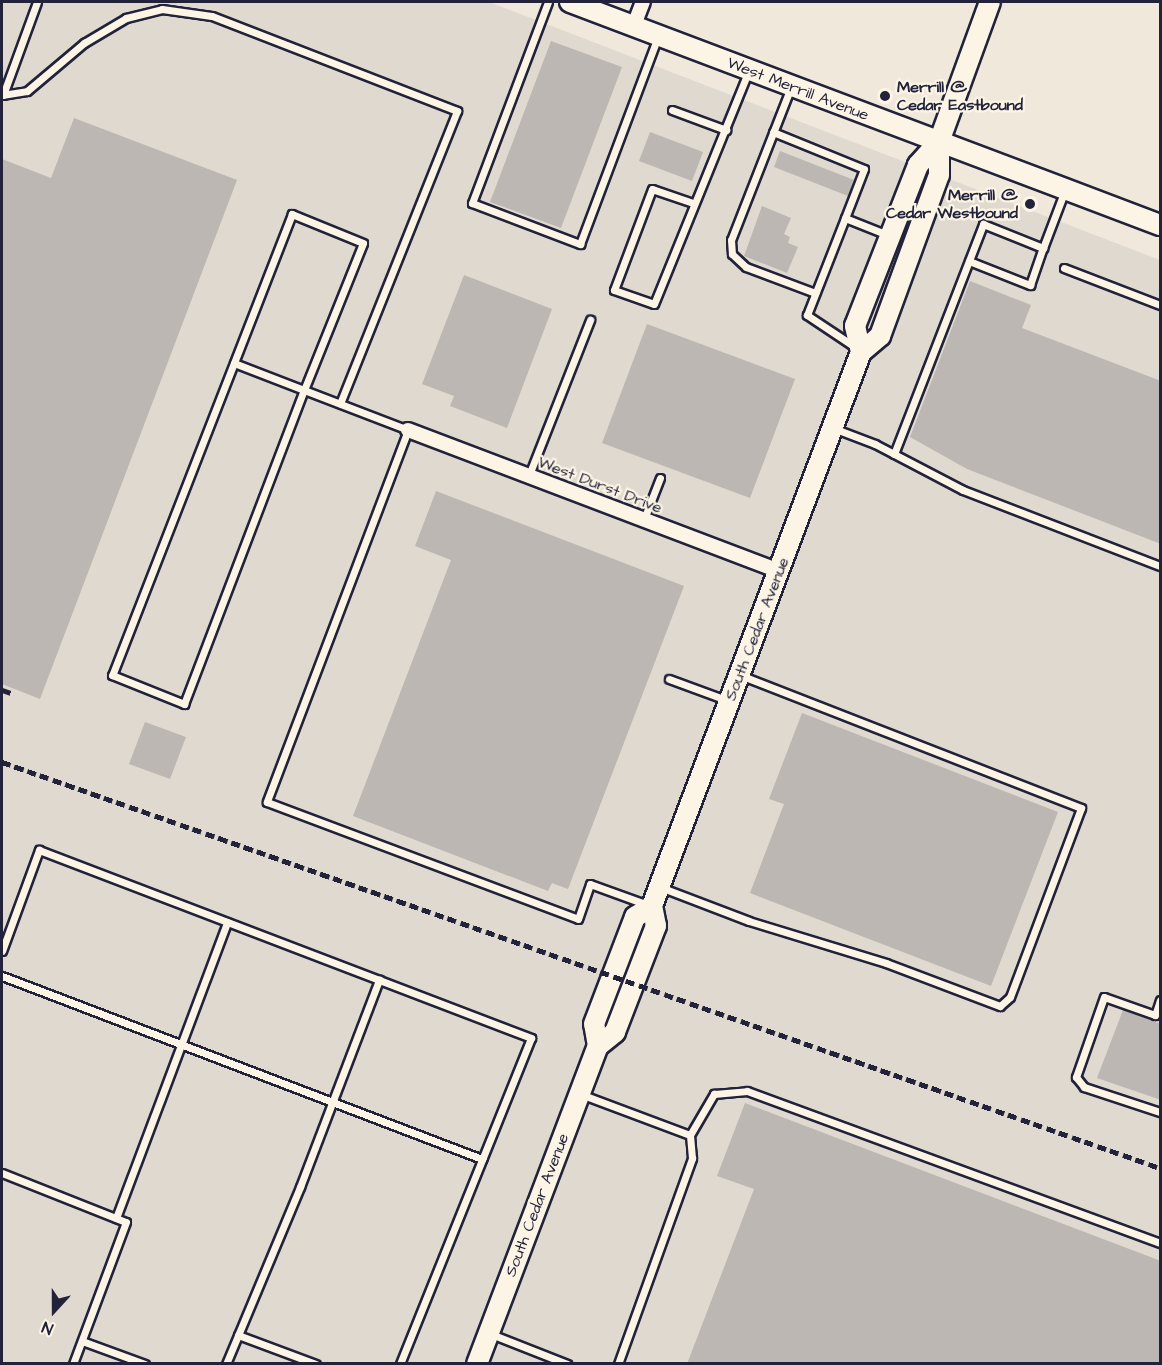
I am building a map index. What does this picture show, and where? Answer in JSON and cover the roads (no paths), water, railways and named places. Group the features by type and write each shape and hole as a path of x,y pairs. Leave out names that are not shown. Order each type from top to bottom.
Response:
{"main road":[{"name":"West Merrill Avenue","path":"570,2 659,34 790,87 1161,225"},
{"name":"South Cedar Avenue","path":"477,1364 598,1046 594,1024 634,917 652,906 861,352 880,336 939,175 939,142 990,2"},
{"name":"South Cedar Avenue","path":"861,352 855,326 918,165 939,142"}],"street":[{"path":"634,25 643,2"},
{"name":"West Durst Drive","path":"408,430 780,571"}],"lane":[{"path":"2,95 37,2"},
{"path":"548,2 472,203 580,244 659,34"},
{"path":"2,95 27,90 84,44 126,18 164,5 212,16 457,111 340,403"},
{"path":"693,203 652,189 614,290 654,304 693,203 726,130 748,70"},
{"path":"790,87 731,240 732,254 746,267 815,293"},
{"path":"672,110 726,130"},
{"path":"773,132 864,169 807,315 861,352"},
{"path":"969,261 1030,285 1065,190"},
{"path":"292,214 363,243 304,390 184,704 112,675 292,214"},
{"path":"845,218 891,236"},
{"path":"894,454 983,224 1043,248"},
{"path":"1064,268 1161,305"},
{"path":"529,475 590,320"},
{"path":"234,363 408,430 267,802 578,920 590,884 652,906"},
{"path":"833,428 894,454 963,490 1161,566"},
{"path":"644,519 660,478"},
{"path":"659,887 749,921 886,963 1000,1005 1010,997 1081,808 740,675"},
{"path":"669,679 729,702"},
{"path":"2,951 39,850 531,1038 400,1364"},
{"path":"116,1218 227,922"},
{"path":"2,976 333,1100 482,1159"},
{"path":"226,1364 379,980"},
{"path":"1161,1000 1155,1015 1104,996 1076,1077 1084,1086 1161,1112"},
{"path":"618,1364 692,1158 690,1135 714,1095 747,1091 1161,1243"},
{"path":"579,1094 690,1135"},
{"path":"2,1173 126,1222 73,1364"},
{"path":"488,1333 567,1364"},
{"path":"238,1335 316,1364"},
{"path":"82,1341 144,1364"}],"railway":[{"path":"2,690 14,694"},
{"path":"2,762 1160,1168"}],"place":[{"name":"Merrill @ Cedar Eastbound","path":"885,96"},
{"name":"Merrill @ Cedar Westbound","path":"1030,204"}]}
